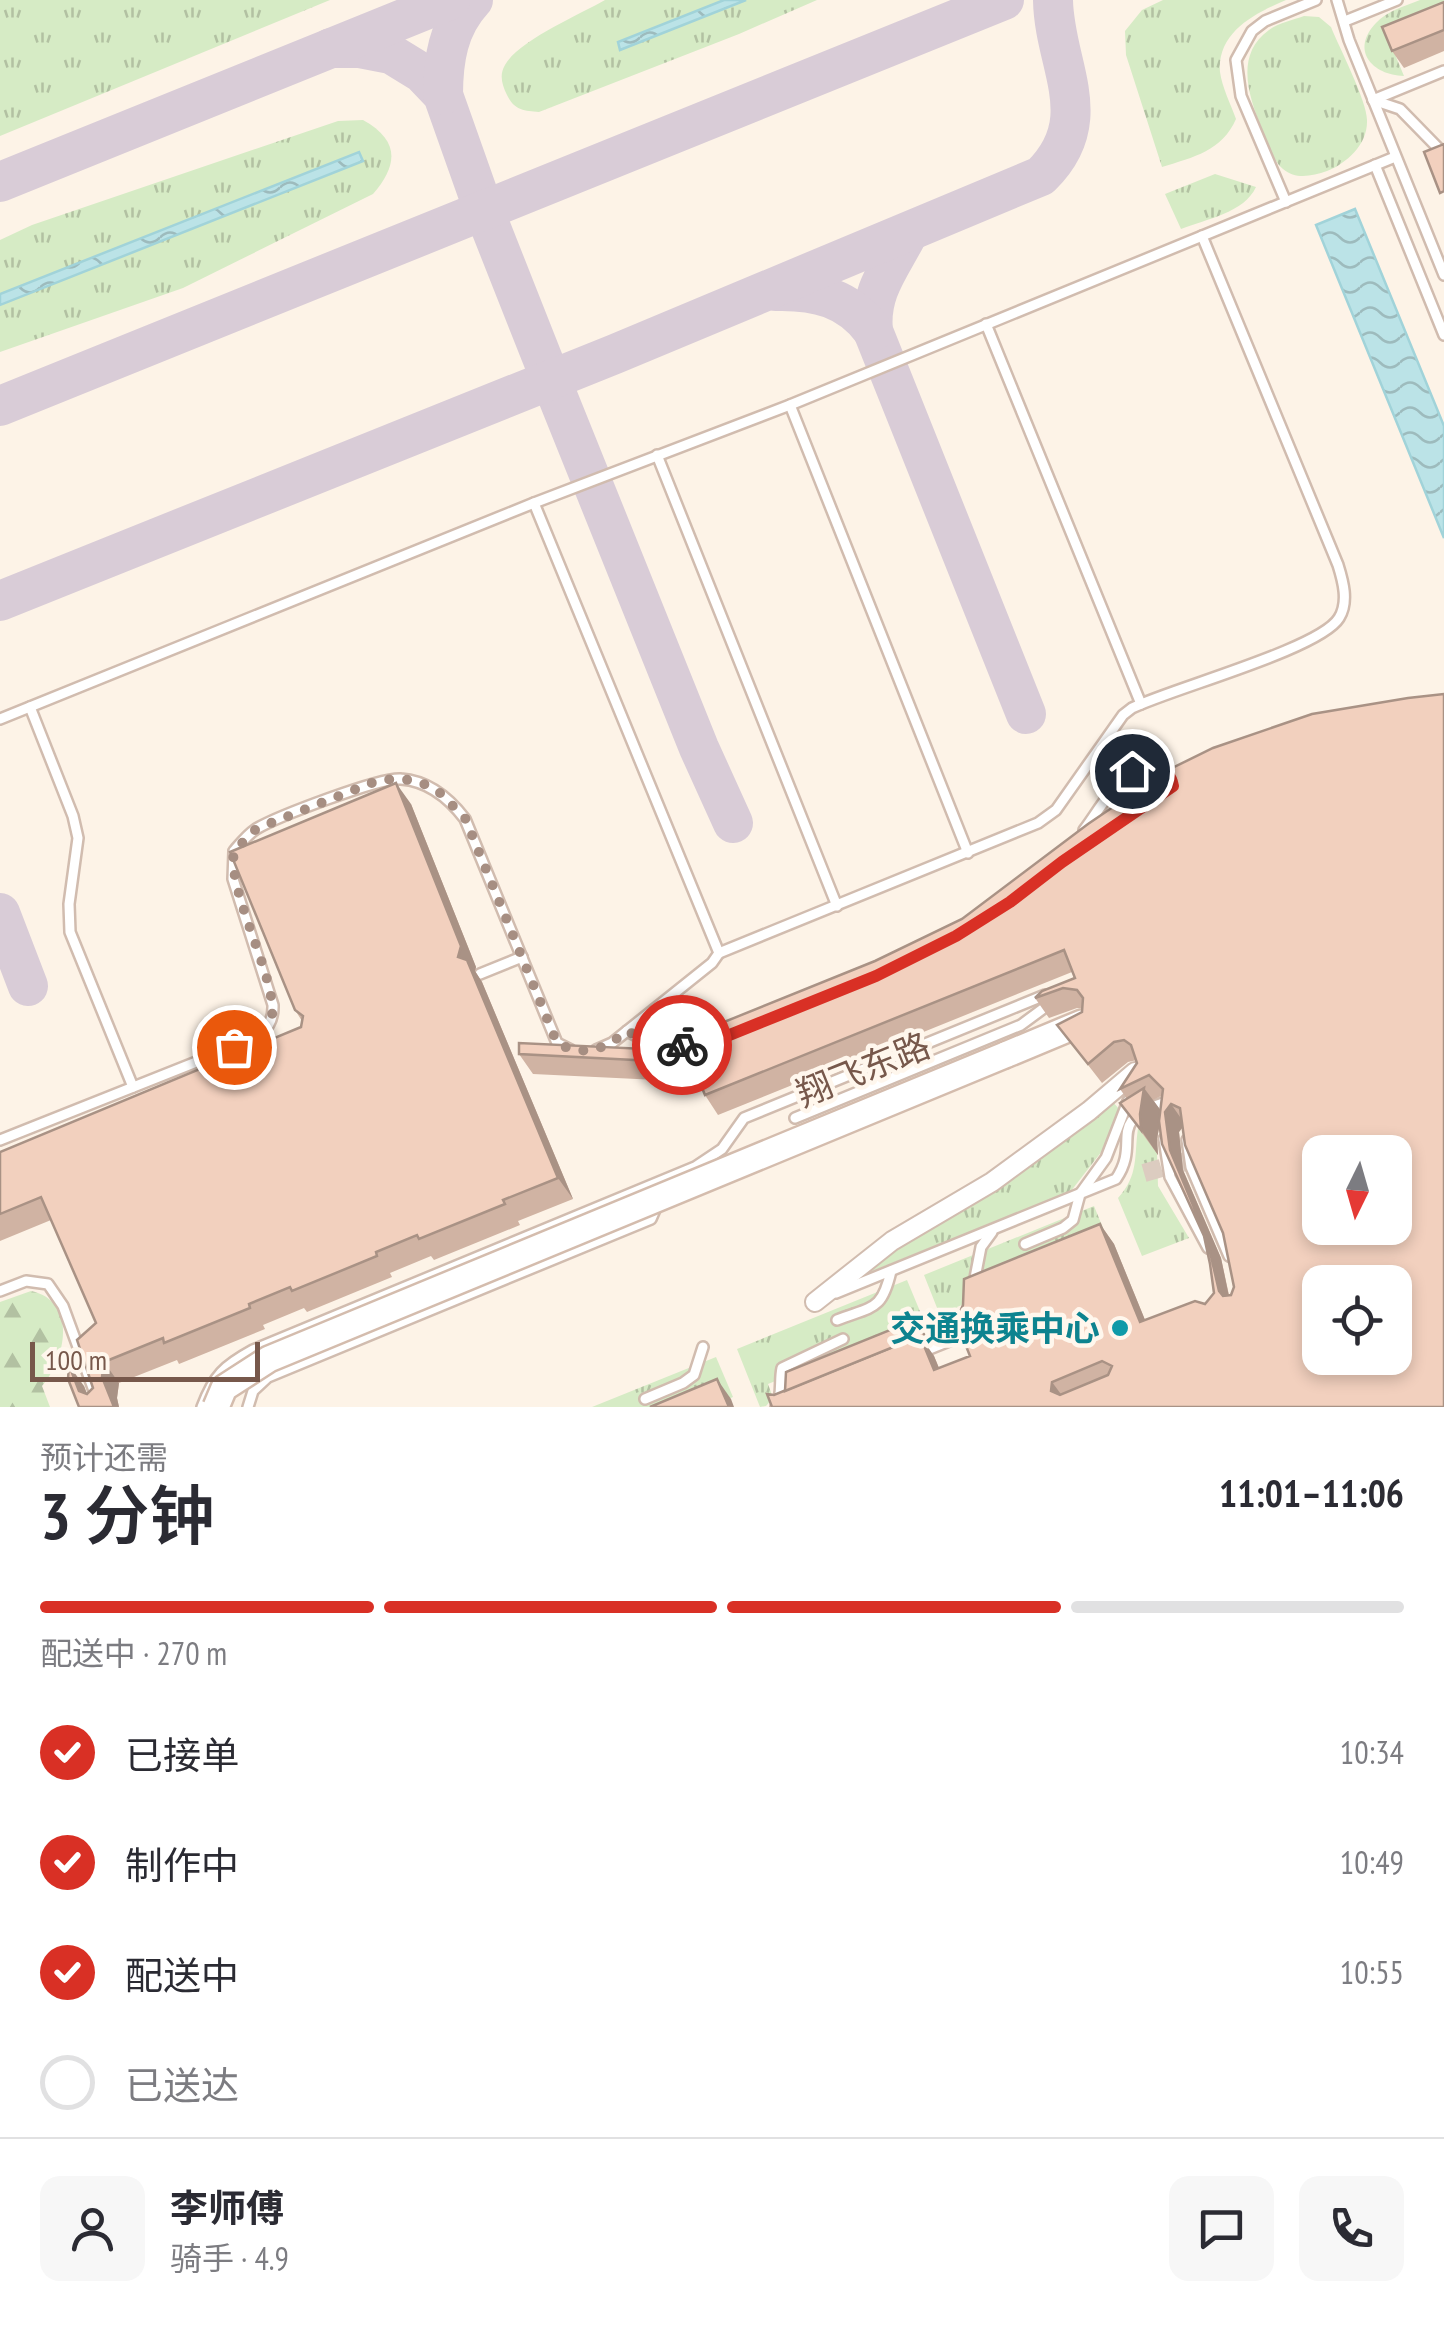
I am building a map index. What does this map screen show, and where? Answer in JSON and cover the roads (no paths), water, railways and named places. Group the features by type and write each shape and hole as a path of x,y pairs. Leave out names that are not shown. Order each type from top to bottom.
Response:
{"main road":[{"path":"214,1405 224,1388 269,1360 1082,1024"}],"street":[{"path":"814,1302 892,1241 992,1182 1135,1072"}],"lane":[{"path":"1286,202 1240,96 1236,60 1252,31 1265,21 1316,0"},
{"path":"1337,0 1372,100 1444,275"},
{"path":"1345,21 1397,0"},
{"path":"1372,100 1444,72"},
{"path":"1372,100 1400,109 1444,154"},
{"path":"0,719 790,405 1395,157"},
{"path":"1375,165 1444,336"},
{"path":"0,1140 253,1039 268,1029 274,1016 270,988 233,879 234,851 256,829 379,780 420,782 454,804 465,818 557,1043 570,1050 591,1052 612,1043 719,954 1018,834 1056,810 1124,715 1140,704 1309,641 1338,620 1344,606 1338,565 1202,236"},
{"path":"986,324 1140,704"},
{"path":"790,405 968,853"},
{"path":"657,455 838,906"},
{"path":"534,504 719,954"},
{"path":"30,707 78,838 69,904 70,932 133,1087"},
{"path":"1081,834 1132,771 1146,766 1158,768 1169,774 1173,786"},
{"path":"480,974 522,957"},
{"name":"翔飞东路","path":"214,1405 212,1382 230,1362 253,1350 711,1159 744,1118 1053,996 1042,1012 1021,1026 795,1118"},
{"path":"268,1029 284,1034"},
{"path":"627,1031 652,1044 672,1046 713,1040"},
{"path":"1026,1244 1074,1220 1080,1194 1106,1158 1128,1100 1136,1092"},
{"path":"814,1302 1116,1179 1124,1168 1127,1128 1134,1116 1163,1103"},
{"path":"1167,1120 1165,1156 1170,1176 1212,1260"},
{"path":"1187,1132 1191,1168 1218,1224 1233,1273"},
{"path":"248,1407 252,1391 268,1378 652,1219 668,1178"},
{"path":"987,1282 972,1291 981,1247 994,1229"},
{"path":"837,1320 875,1305 885,1296 891,1271"},
{"path":"0,1291 26,1281 48,1284 63,1306 100,1407"},
{"path":"910,1357 964,1335 970,1323"},
{"path":"776,1407 782,1368 843,1339"},
{"path":"646,1399 694,1375 703,1347"}],"water":[{"path":"724,0 746,0 620,50 618,42"},
{"path":"359,152 363,161 0,305 0,294"},
{"path":"1355,209 1444,426 1444,538 1316,225"}],"tunnel":[{"path":"1144,1173 1182,1162 1209,1167"}],"place":[{"name":"交通换乘中心","path":"1120,1328"}]}
